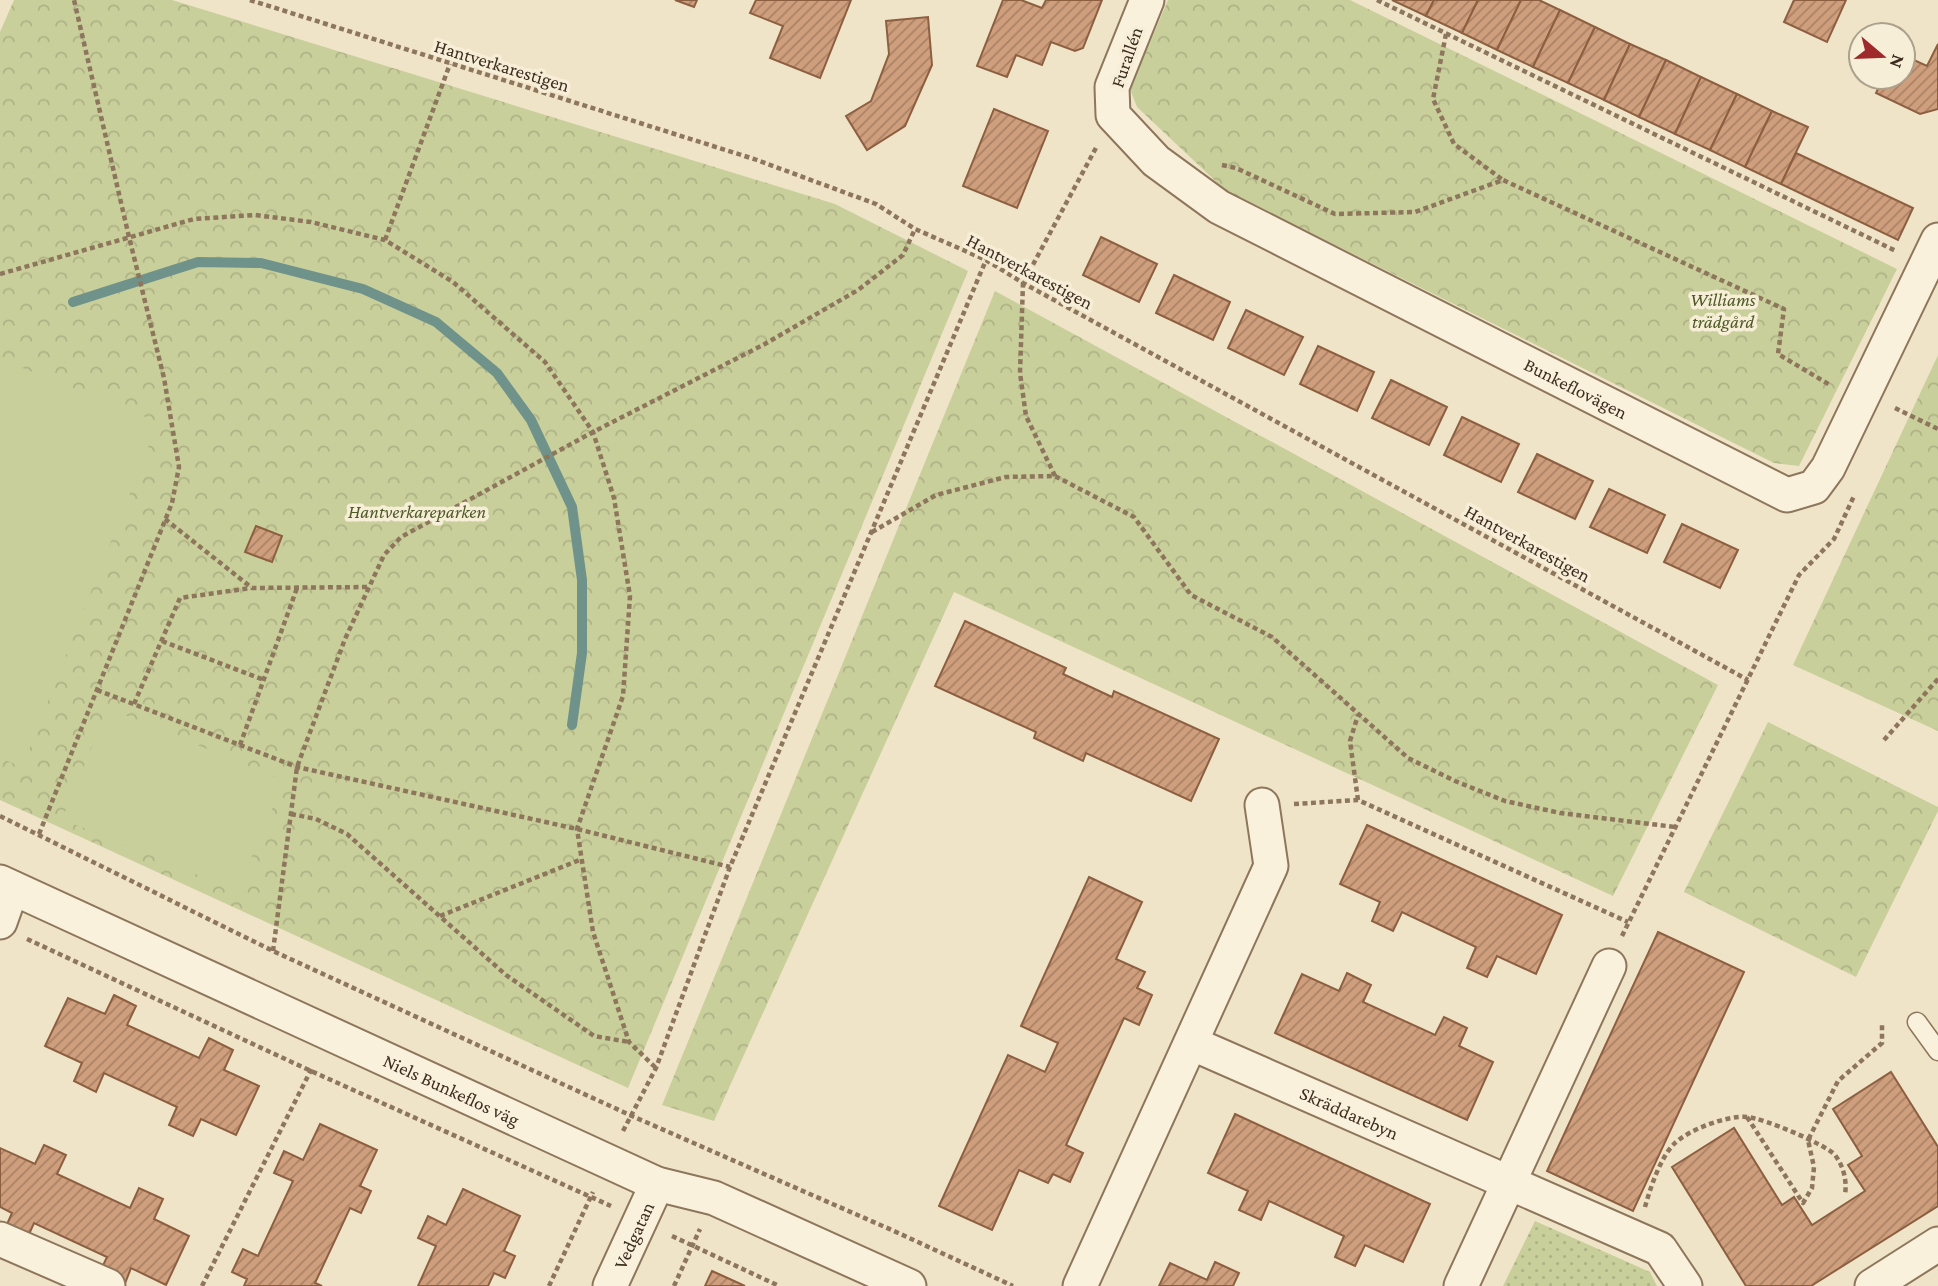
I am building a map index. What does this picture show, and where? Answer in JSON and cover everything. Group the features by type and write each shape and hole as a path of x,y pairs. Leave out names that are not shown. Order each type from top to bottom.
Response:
{"street":[{"name":"Furallén","path":"1114,115 1112,87 1147,0"},
{"name":"Bunkeflovägen","path":"1114,115 1156,161 1219,207 1787,495 1814,486 1828,468 1932,253"},
{"path":"1080,1286 1271,866 1262,805"},
{"path":"6,885 12,930"},
{"name":"Niels Bunkeflos väg","path":"6,885 657,1184 714,1198 908,1286"},
{"path":"1461,1286 1609,966"},
{"name":"Skräddarebyn","path":"1191,1043 1660,1249 1685,1286"},
{"name":"Vedgatan","path":"610,1286 657,1184"},
{"path":"0,1239 108,1286"},
{"path":"1872,1286 1938,1244"}],"lane":[{"path":"1917,1022 1938,1051"}],"path":[{"path":"39,834 172,503 179,467 164,378 128,237 74,0"},
{"name":"Hantverkarestigen","path":"250,0 754,159 876,204 915,229 986,260 1023,283 1748,680"},
{"path":"1377,0 1446,34 1932,253"},
{"path":"1446,34 1433,99 1454,144 1503,180 1784,309 1778,354 1860,403"},
{"path":"385,240 450,64"},
{"path":"1055,476 1026,416 1020,373 1023,283 1114,115"},
{"path":"1213,163 1236,168 1335,214 1415,212 1503,180"},
{"path":"0,274 194,219 256,215 311,222 385,240 453,282 545,362 593,432 614,498 631,596 623,696 577,829 593,932 629,1042 656,1068"},
{"path":"273,951 297,767 345,639 384,555 401,537 568,445 763,345 858,290 903,255 915,229"},
{"path":"549,1286 607,1161 656,1068 730,867 986,260"},
{"path":"1895,408 1938,429"},
{"path":"872,532 936,495 1006,477 1055,476 1134,517 1191,595 1272,636 1408,758 1455,781 1506,801 1560,813 1675,827"},
{"path":"165,519 252,588"},
{"path":"1609,966 1628,922 1799,575 1834,539"},
{"path":"134,704 180,598 252,588 369,587"},
{"path":"240,745 297,588"},
{"path":"162,640 264,680"},
{"path":"1884,740 1938,679"},
{"path":"97,690 297,767 577,829 730,867"},
{"path":"1358,800 1350,741 1359,715"},
{"path":"1262,805 1358,800 1628,922"},
{"path":"291,814 316,819 347,834 506,975 594,1036 629,1042"},
{"path":"0,816 273,951 632,1116 1013,1286"},
{"path":"440,916 582,859"},
{"path":"12,930 311,1070 591,1196 779,1286"},
{"path":"1747,1117 1803,1203 1812,1188 1814,1167 1808,1140 1838,1081 1882,1043 1882,1023"},
{"path":"202,1286 311,1070 324,1031"},
{"path":"1636,1238 1647,1198 1666,1153 1676,1142 1693,1131 1722,1120 1747,1117 1772,1123 1833,1153 1847,1184 1845,1195"}],"green space":[{"name":"Hantverkareparken","path":"14,0 172,0 835,204 968,271 628,1088 0,800 0,32"},
{"name":"Williams trädgård","path":"1168,0 1350,0 1897,269 1799,466 1774,463 1226,191 1137,107 1130,89"},
{"path":"995,291 1718,685 1613,896 954,592 714,1121 662,1105"},
{"path":"1938,355 1938,731 1793,665"},
{"path":"0,359 158,422 22,767 0,758"},
{"path":"108,708 284,781 237,891 62,819"},
{"path":"1768,722 1938,807 1856,977 1684,892"},
{"path":"1535,1221 1650,1272 1657,1286 1503,1286"}],"building":[{"path":"675,0 697,0 694,7"},
{"path":"756,0 851,0 820,78 770,58 783,26 750,13"},
{"path":"1003,0 1021,0 1042,8 1046,0 1102,0 1083,48 1075,51 1051,42 1042,65 1016,55 1007,77 977,66"},
{"path":"1392,0 1434,0 1426,16"},
{"path":"1434,0 1478,0 1462,33 1426,16"},
{"path":"1478,0 1521,0 1497,50 1462,33"},
{"path":"1521,0 1539,0 1560,10 1533,67 1497,50"},
{"path":"1794,0 1846,0 1827,42 1784,22"},
{"path":"1560,10 1595,27 1568,83 1533,67"},
{"path":"928,17 932,65 905,126 867,150 846,116 871,101 889,54 886,21"},
{"path":"1595,27 1630,44 1604,100 1568,83"},
{"path":"1630,44 1666,60 1639,117 1604,100"},
{"path":"1938,44 1938,109 1920,114 1876,93 1917,91 1917,61 1927,66"},
{"path":"1666,60 1701,77 1675,134 1639,117"},
{"path":"1701,77 1737,94 1710,150 1675,134"},
{"path":"1737,94 1772,111 1745,167 1710,150"},
{"path":"994,109 1048,131 1017,208 963,186"},
{"path":"1772,111 1808,127 1781,184 1745,167"},
{"path":"1796,153 1913,208 1898,240 1781,184"},
{"path":"1101,237 1157,264 1139,302 1083,275"},
{"path":"1174,275 1230,302 1213,340 1156,313"},
{"path":"1246,310 1303,337 1284,375 1228,348"},
{"path":"1318,346 1374,372 1357,411 1300,384"},
{"path":"1391,380 1447,407 1429,445 1372,418"},
{"path":"1462,417 1519,444 1501,482 1444,455"},
{"path":"1537,454 1593,481 1575,519 1518,492"},
{"path":"1609,489 1665,515 1647,553 1590,527"},
{"path":"1682,524 1738,550 1720,588 1664,562"},
{"path":"256,526 282,536 272,562 245,552"},
{"path":"965,621 1066,668 1063,674 1112,697 1114,691 1219,739 1191,801 1086,753 1083,761 1034,738 1036,732 935,686"},
{"path":"1367,825 1562,915 1536,974 1497,956 1487,977 1467,968 1476,947 1402,912 1393,931 1372,921 1380,902 1340,884"},
{"path":"1089,877 1142,902 1116,959 1145,972 1137,988 1152,995 1139,1025 1124,1018 1066,1145 1083,1153 1070,1182 1053,1174 1048,1183 1019,1170 992,1230 939,1206 1008,1055 1045,1072 1058,1043 1021,1026"},
{"path":"1658,932 1744,972 1633,1211 1547,1171"},
{"path":"1347,973 1371,985 1363,1002 1435,1035 1444,1017 1467,1028 1459,1046 1493,1062 1467,1120 1275,1033 1302,974 1339,991"},
{"path":"114,995 136,1006 127,1025 199,1058 209,1038 233,1050 224,1070 259,1086 236,1135 201,1119 193,1136 169,1125 177,1107 104,1073 96,1092 74,1081 82,1063 45,1046 68,998 105,1014"},
{"path":"1891,1072 1938,1147 1938,1206 1811,1286 1746,1286 1672,1167 1734,1128 1782,1205 1794,1197 1812,1225 1865,1191 1848,1165 1862,1156 1833,1109"},
{"path":"1235,1114 1430,1204 1403,1262 1365,1245 1355,1266 1335,1257 1344,1236 1269,1201 1261,1220 1239,1210 1248,1191 1208,1173"},
{"path":"320,1124 377,1150 360,1186 371,1191 361,1213 350,1208 315,1283 322,1286 244,1286 247,1279 232,1272 243,1249 258,1256 293,1181 274,1173 284,1151 303,1160"},
{"path":"44,1145 66,1155 57,1174 130,1208 139,1188 163,1199 154,1219 189,1236 166,1285 131,1268 124,1286 99,1274 107,1257 34,1223 26,1241 4,1231 12,1213 0,1207 0,1148 35,1164"},
{"path":"463,1189 520,1216 504,1251 515,1256 505,1278 494,1273 488,1286 418,1286 436,1246 418,1238 428,1216 446,1225"},
{"path":"1215,1262 1239,1273 1233,1286 1159,1286 1170,1263 1207,1280"},
{"path":"712,1271 745,1286 705,1286"}],"waterway":[{"path":"73,302 198,262 261,263 363,289 436,322 497,373 531,420 572,507 582,580 582,653 572,725"}]}
